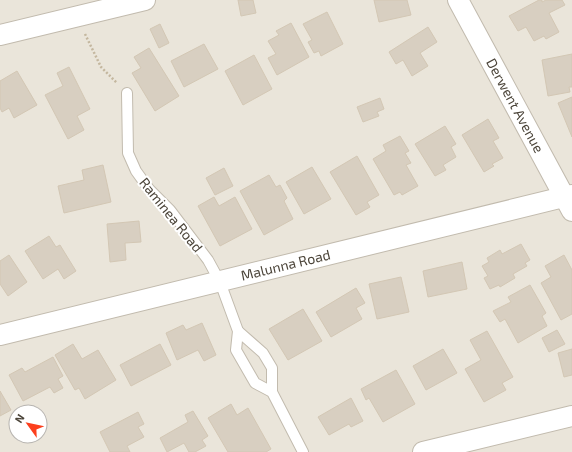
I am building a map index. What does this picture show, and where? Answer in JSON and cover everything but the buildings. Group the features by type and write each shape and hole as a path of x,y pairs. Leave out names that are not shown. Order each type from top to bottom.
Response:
{"street":[{"path":"0,35 145,0"},
{"name":"Derwent Avenue","path":"458,0 570,201"},
{"name":"Malunna Road","path":"0,335 220,282 570,201"},
{"path":"423,452 572,416"}],"lane":[{"name":"Raminea Road","path":"127,94 128,153 136,171 149,189 170,210 208,260 220,282 238,331 236,350 255,382 272,392"},
{"name":"Raminea Road","path":"238,331 263,353 272,368 272,392 303,452"}],"path":[{"path":"76,16 101,67 127,94"}],"shaded area":[{"path":"0,0 572,0 572,452 0,452"}]}
